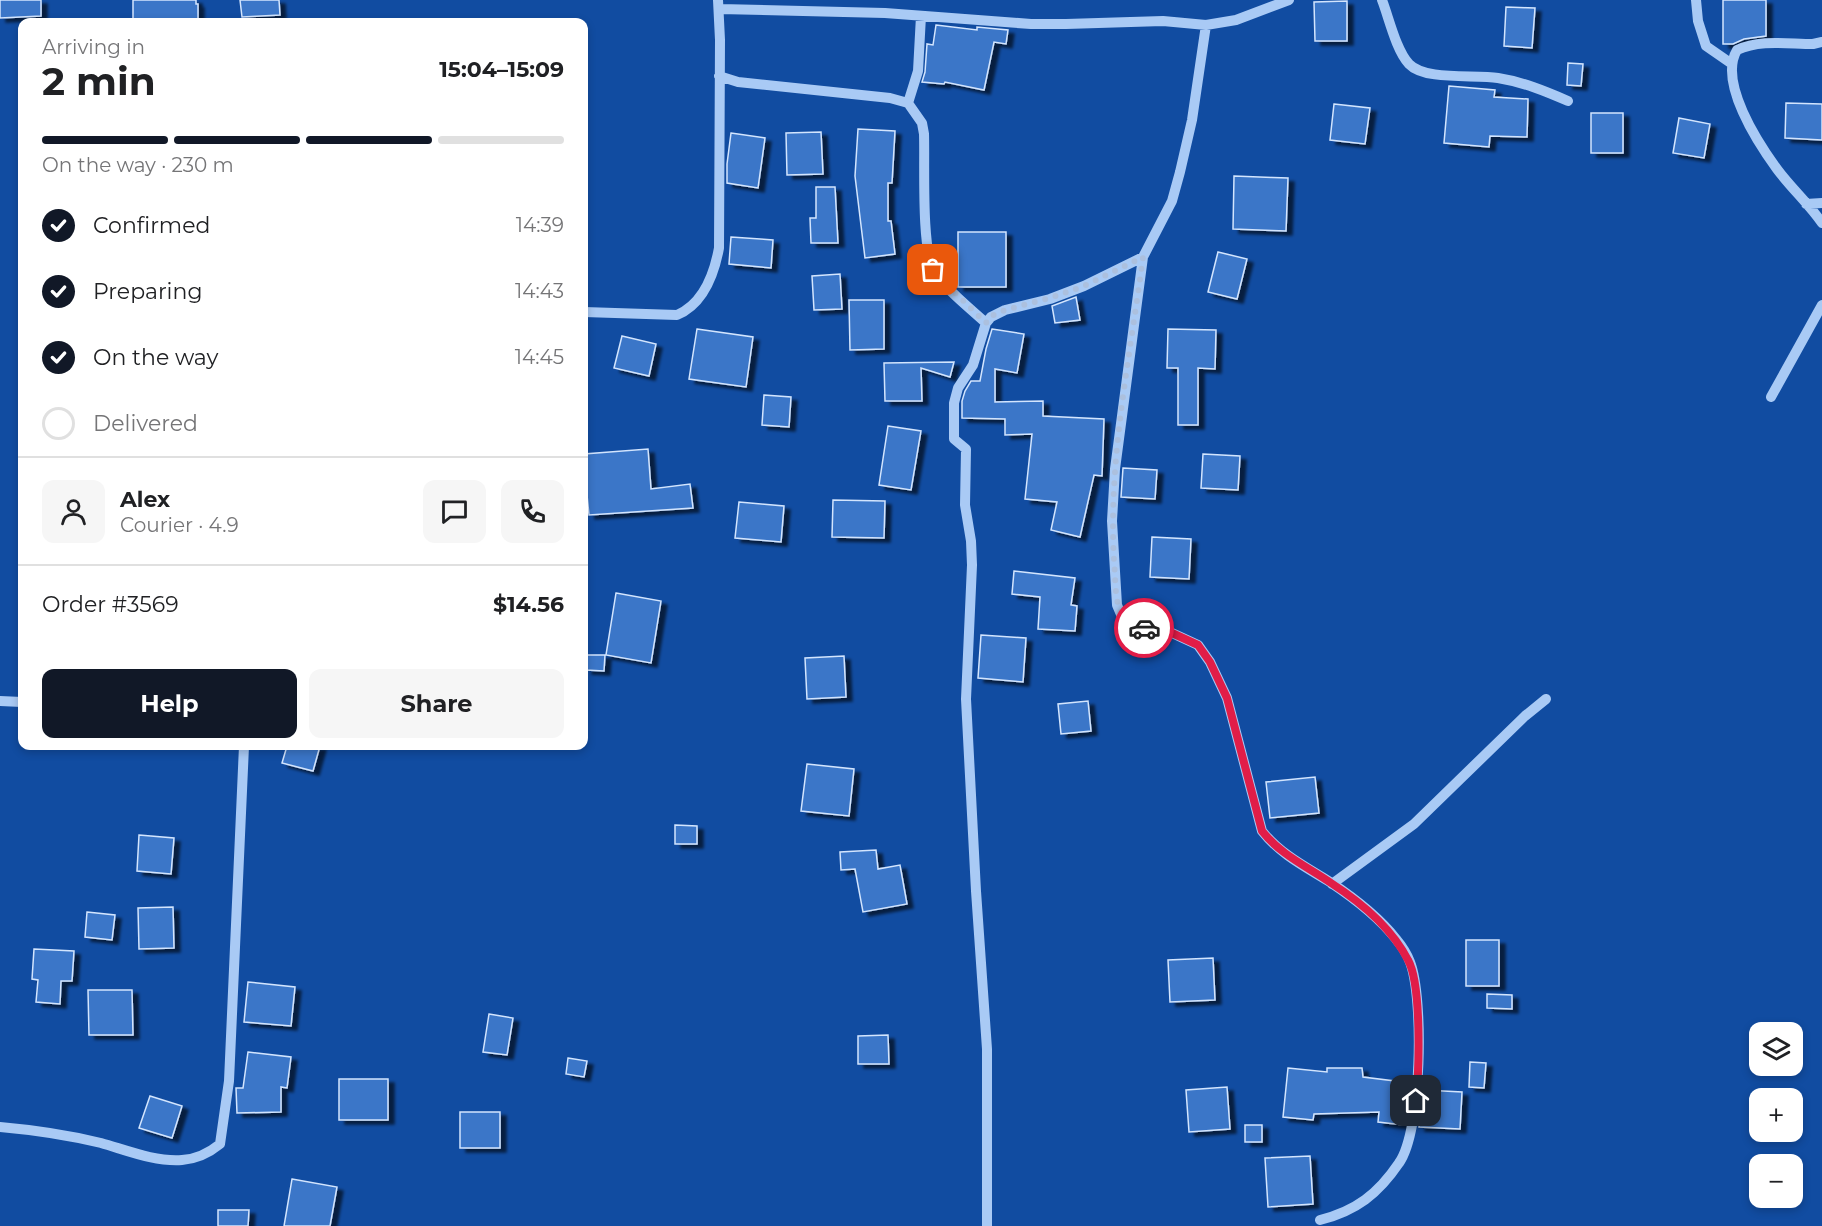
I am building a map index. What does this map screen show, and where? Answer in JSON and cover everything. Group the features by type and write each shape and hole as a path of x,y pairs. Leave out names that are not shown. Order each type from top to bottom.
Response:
{"street":[{"path":"588,312 677,315 689,310 710,280 719,248 719,4 1031,24 1163,21 1206,25 1236,20 1288,0"},
{"path":"1382,0 1409,65 1425,74 1498,78 1537,87 1568,101"},
{"path":"1696,0 1698,21 1706,46 1732,64"},
{"path":"908,103 918,71 921,16"},
{"path":"1206,25 1192,120 1180,172 1172,201 1143,257 1115,469 1112,533 1117,605 1123,619 1139,627 1172,633 1198,645 1210,662 1227,698 1262,831 1273,846 1332,884 1374,915 1396,939 1410,962 1418,1007 1418,1085 1411,1134 1400,1163 1365,1201 1341,1215 1320,1220"},
{"path":"1822,42 1747,45 1737,50 1732,64 1734,85 1742,108 1777,168 1822,223"},
{"path":"719,76 738,82 854,93 908,103 922,123 924,134 927,242 930,262 939,277 986,323"},
{"path":"1806,204 1822,203"},
{"path":"986,1225 987,1049 966,699 971,541 966,506 966,449 954,439 954,403 958,388 973,365 986,323 991,316 1084,286 1143,257"},
{"path":"1771,397 1822,304"},
{"path":"1332,884 1414,824 1525,716 1546,699"},
{"path":"0,701 18,702"},
{"path":"0,1127 65,1136 163,1159 182,1160 198,1157 210,1152 220,1144 229,1081 244,750"}],"building":[{"path":"0,0 41,0 41,16 0,18"},
{"path":"133,0 196,0 198,4 198,18 133,18"},
{"path":"240,0 279,0 280,15 242,17"},
{"path":"1723,0 1766,0 1766,36 1744,39 1733,44 1723,44"},
{"path":"1347,1 1347,41 1315,41 1314,2"},
{"path":"1506,7 1535,8 1532,48 1504,46"},
{"path":"936,25 977,30 977,27 1008,30 1006,44 994,42 984,90 945,82 944,84 922,82 927,44 933,45"},
{"path":"1568,63 1583,64 1581,86 1567,85"},
{"path":"1449,86 1495,90 1494,97 1528,99 1527,137 1490,136 1489,147 1444,143"},
{"path":"1786,103 1822,104 1822,140 1785,138"},
{"path":"1334,104 1370,108 1365,144 1330,140"},
{"path":"1591,113 1623,113 1623,153 1591,153"},
{"path":"1679,118 1710,124 1704,158 1673,153"},
{"path":"858,129 895,131 892,183 888,183 888,221 891,221 895,254 865,258 855,176"},
{"path":"821,132 823,174 787,175 786,133"},
{"path":"731,133 765,138 758,188 727,183"},
{"path":"1234,176 1288,178 1286,231 1233,229"},
{"path":"816,187 835,187 838,243 811,243 810,218 816,218"},
{"path":"958,232 1006,232 1006,287 958,287"},
{"path":"731,237 773,240 771,268 729,264"},
{"path":"1218,252 1247,259 1237,299 1208,292"},
{"path":"840,274 842,309 814,310 812,276"},
{"path":"1076,297 1080,320 1055,323 1052,306"},
{"path":"849,300 884,300 884,349 850,350"},
{"path":"697,329 753,337 746,387 689,379"},
{"path":"992,329 1024,334 1017,373 995,369 995,402 1043,401 1043,416 1104,419 1102,476 1094,475 1080,537 1051,530 1057,502 1025,499 1032,434 1005,435 1005,419 962,418 962,401 965,391 971,381 980,381"},
{"path":"1168,329 1216,330 1215,369 1198,368 1198,425 1178,425 1178,368 1167,368"},
{"path":"622,336 656,344 649,376 614,368"},
{"path":"954,362 950,377 921,368 922,401 885,401 884,363"},
{"path":"764,395 791,397 789,427 762,425"},
{"path":"888,426 921,431 911,490 879,485"},
{"path":"648,449 651,489 690,484 693,508 589,515 588,454"},
{"path":"1203,454 1240,456 1238,490 1201,488"},
{"path":"1123,468 1157,470 1155,499 1121,497"},
{"path":"833,500 885,501 884,538 832,537"},
{"path":"739,502 784,506 781,542 735,538"},
{"path":"1152,537 1191,539 1189,579 1150,577"},
{"path":"1014,571 1075,578 1071,605 1077,606 1075,631 1038,629 1040,597 1012,594"},
{"path":"616,593 661,601 651,663 606,655"},
{"path":"981,635 1026,638 1023,682 978,678"},
{"path":"588,655 605,655 604,671 588,670"},
{"path":"844,656 846,697 807,699 805,658"},
{"path":"1088,701 1091,731 1061,734 1058,704"},
{"path":"286,750 319,750 313,771 282,763"},
{"path":"807,764 854,769 849,816 801,811"},
{"path":"1315,777 1319,813 1270,818 1266,782"},
{"path":"675,825 697,826 697,844 675,844"},
{"path":"139,835 174,838 171,874 137,871"},
{"path":"876,850 878,869 900,865 907,904 863,912 855,869 841,870 840,852"},
{"path":"173,907 174,948 139,949 138,908"},
{"path":"87,912 115,915 112,940 85,937"},
{"path":"1466,940 1499,940 1499,986 1466,986"},
{"path":"34,949 74,951 72,981 61,981 60,1004 36,1002 38,980 32,979"},
{"path":"1213,958 1215,1000 1170,1002 1168,960"},
{"path":"248,982 295,987 291,1026 244,1022"},
{"path":"88,990 132,990 133,1035 89,1035"},
{"path":"1487,994 1512,995 1512,1009 1487,1008"},
{"path":"489,1014 513,1018 507,1055 483,1052"},
{"path":"888,1035 889,1064 858,1064 858,1036"},
{"path":"248,1052 291,1057 287,1088 281,1087 281,1112 237,1113 236,1088 243,1088"},
{"path":"568,1058 587,1061 584,1077 566,1074"},
{"path":"1470,1062 1486,1063 1484,1088 1469,1087"},
{"path":"1288,1068 1327,1072 1327,1068 1362,1068 1363,1077 1403,1082 1402,1089 1409,1090 1404,1125 1378,1122 1379,1112 1314,1114 1313,1120 1283,1117"},
{"path":"339,1079 388,1079 388,1120 339,1120"},
{"path":"1227,1087 1230,1129 1189,1132 1186,1090"},
{"path":"1424,1090 1462,1092 1460,1129 1419,1127"},
{"path":"150,1096 182,1106 172,1138 139,1128"},
{"path":"460,1112 500,1112 500,1148 460,1148"},
{"path":"1245,1125 1262,1125 1262,1142 1245,1142"},
{"path":"1310,1156 1313,1204 1268,1207 1265,1158"},
{"path":"292,1179 337,1187 330,1226 284,1226"},
{"path":"218,1210 249,1210 248,1226 218,1226"}],"way so far":[{"path":"933,270 986,323 991,316 1005,310 1084,286 1143,257 1115,469 1112,521 1117,605 1123,619 1144,628"}],"route":[{"path":"1144,628 1172,633 1198,645 1210,662 1227,698 1238,747 1262,831 1273,846 1332,884 1374,915 1396,939 1410,962 1418,1007 1416,1101"}]}
